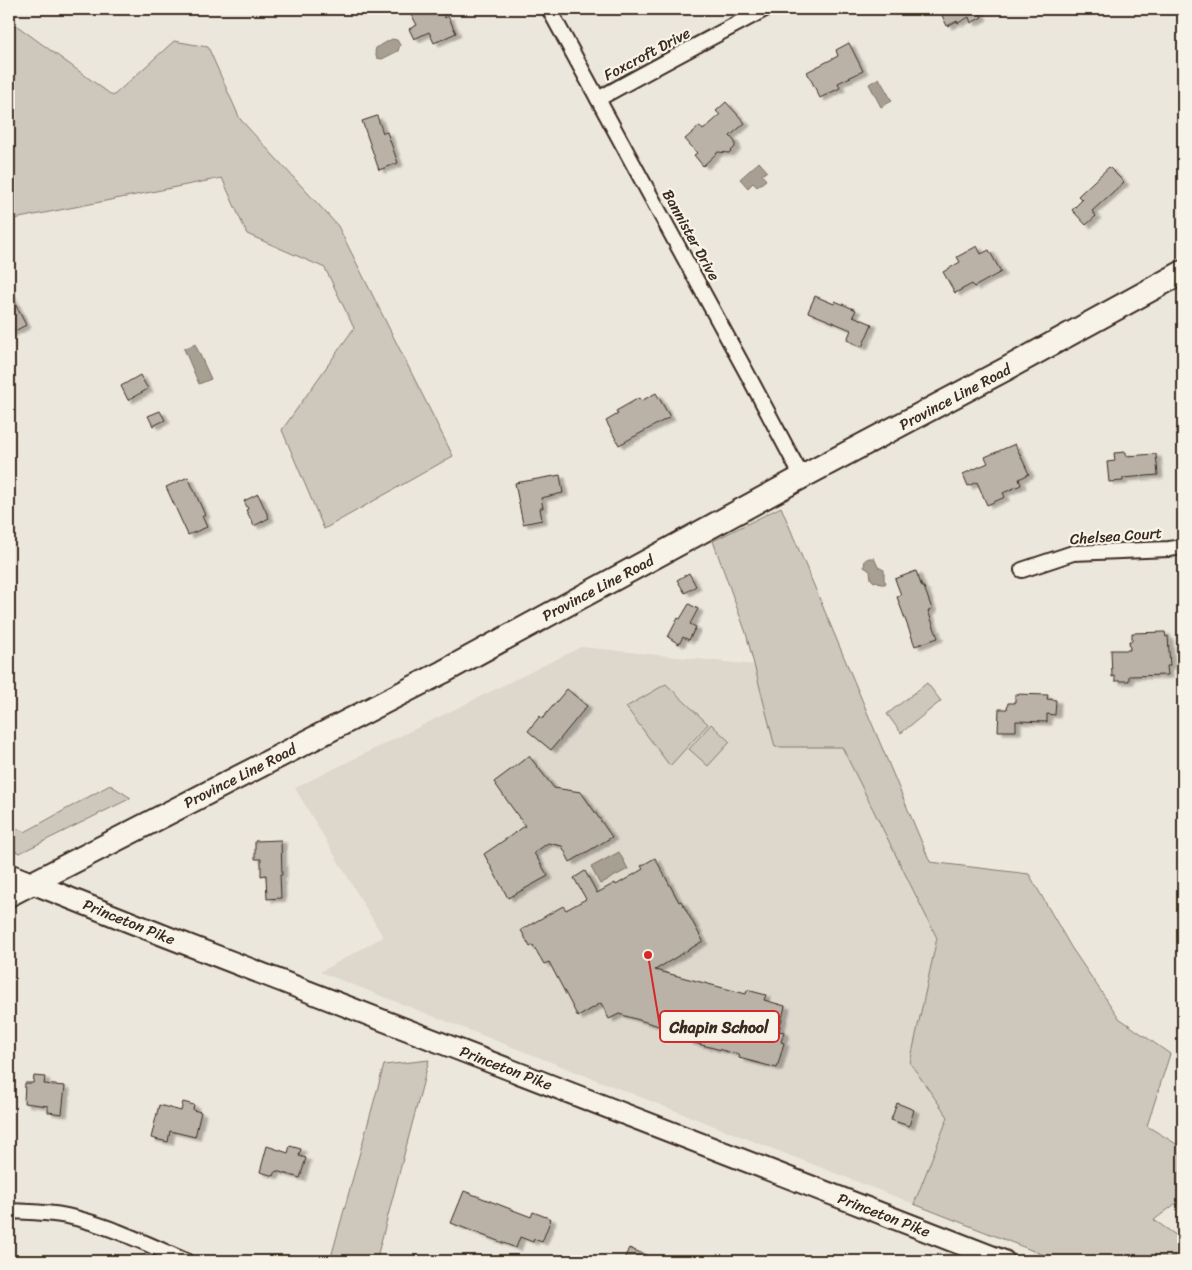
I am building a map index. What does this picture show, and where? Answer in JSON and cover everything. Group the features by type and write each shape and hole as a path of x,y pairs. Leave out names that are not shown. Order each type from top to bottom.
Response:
{"main road":[{"name":"Province Line Road","path":"9,895 434,676 1183,272"},
{"name":"Princeton Pike","path":"9,874 1004,1261"}],"street":[{"name":"Bannister Drive","path":"549,9 802,477"},
{"name":"Foxcroft Drive","path":"598,99 765,9"},
{"name":"Chelsea Court","path":"1022,570 1073,553 1183,547"},
{"path":"9,1210 64,1216 105,1227 186,1261"}],"shaded area":[{"path":"9,20 113,96 174,41 208,47 240,119 338,226 453,456 324,529 282,430 354,328 325,268 247,234 222,178 9,220"},
{"path":"392,39 397,40 400,45 398,51 382,59 377,58 376,48"},
{"path":"879,78 892,101 881,107 869,84"},
{"path":"759,162 767,171 762,175 766,180 757,187 753,183 748,188 740,179"},
{"path":"195,344 211,379 199,384 184,349"},
{"path":"781,507 930,862 1029,874 1071,947 1119,1018 1170,1054 1147,1126 1183,1148 1183,1198 1154,1220 1183,1240 1183,1261 1059,1261 914,1204 948,1117 910,1063 937,938 842,747 775,747 746,633 713,541"},
{"path":"874,558 878,567 884,570 885,584 880,584 877,581 874,582 871,579 870,571 864,567 865,560"},
{"path":"581,647 804,670 1029,1122 981,1230 320,972 383,937 295,788"},
{"path":"927,683 941,701 901,733 887,714"},
{"path":"666,684 708,724 670,766 626,707"},
{"path":"711,724 730,742 708,766 689,749"},
{"path":"110,785 131,798 20,853 9,849 9,825 25,832"},
{"path":"619,852 628,869 600,884 591,867"},
{"path":"429,1060 376,1261 330,1261 384,1065"}],"building":[{"path":"418,9 440,9 445,18 448,16 456,33 434,43 429,32 414,39 409,29 417,25 410,12"},
{"path":"939,9 985,9 979,12 982,17 971,23 969,17 947,26"},
{"path":"849,43 863,71 838,83 840,88 820,98 807,72 838,56 836,50"},
{"path":"726,102 745,123 730,136 735,142 735,147 729,153 718,152 703,166 694,155 697,153 685,139 700,126 703,130 720,115 716,111"},
{"path":"377,116 383,133 387,132 398,163 379,170 362,121"},
{"path":"1109,167 1124,182 1092,211 1096,216 1086,225 1072,210 1082,200 1078,196"},
{"path":"977,246 981,254 989,250 1001,272 974,287 972,284 955,293 943,272 960,262 957,257"},
{"path":"9,292 26,325 9,334"},
{"path":"815,296 834,304 835,301 856,310 853,316 872,324 862,347 847,340 851,330 808,312"},
{"path":"140,375 148,389 128,400 121,386"},
{"path":"656,393 670,417 619,445 606,421 618,414 616,411 639,398 641,401"},
{"path":"160,411 165,420 153,426 148,416"},
{"path":"1015,444 1029,474 1019,479 1021,485 1003,493 1005,497 987,505 977,482 968,486 963,474 988,463 985,457"},
{"path":"1126,452 1126,456 1156,454 1158,475 1123,478 1123,481 1109,482 1107,462 1115,461 1114,453"},
{"path":"560,475 563,493 541,498 543,508 540,508 542,520 523,524 515,483"},
{"path":"188,477 205,515 202,516 207,527 188,535 166,487"},
{"path":"258,494 269,518 254,526 244,501"},
{"path":"916,571 932,609 928,611 938,638 915,646 897,597 901,595 895,579"},
{"path":"689,573 696,586 685,593 677,580"},
{"path":"689,604 698,609 690,624 696,627 689,640 683,637 679,644 668,637 678,618 680,619"},
{"path":"1165,632 1166,637 1168,636 1170,666 1167,666 1168,675 1129,676 1129,681 1115,681 1115,676 1112,677 1111,650 1130,650 1129,641 1132,641 1132,633"},
{"path":"567,689 587,706 551,750 528,731 540,716 542,719"},
{"path":"1015,694 1048,695 1047,699 1056,700 1055,715 1047,714 1047,722 1016,721 1016,731 998,731 999,709 1007,709 1008,703 1015,703"},
{"path":"529,756 554,788 581,792 612,837 570,862 562,846 548,843 534,853 548,876 508,898 484,854 525,826 494,782"},
{"path":"281,840 281,898 267,899 266,875 261,876 261,859 255,859 255,841"},
{"path":"655,858 703,941 655,970 746,994 747,990 766,995 764,1000 785,1006 779,1031 784,1032 781,1042 784,1043 777,1068 739,1058 740,1055 687,1041 689,1035 619,1014 609,1019 601,1003 578,1017 549,962 544,964 533,945 530,947 521,930 563,906 566,910 586,899 574,878 585,871 597,893 615,883 616,885 643,869 641,866"},
{"path":"34,1076 45,1077 44,1084 65,1086 62,1114 48,1112 48,1106 24,1103 25,1083 33,1083"},
{"path":"183,1102 194,1105 193,1110 201,1112 195,1137 170,1131 168,1142 151,1138 159,1105 181,1111"},
{"path":"897,1103 914,1110 909,1126 891,1120"},
{"path":"267,1146 288,1153 290,1146 301,1149 299,1156 306,1158 300,1178 276,1171 274,1176 260,1172"},
{"path":"464,1191 531,1217 533,1212 551,1219 542,1242 534,1239 533,1242 520,1237 516,1248 451,1223"},
{"path":"629,1248 660,1261 623,1261"}],"place":[{"name":"Chapin School","path":"648,955"}]}
